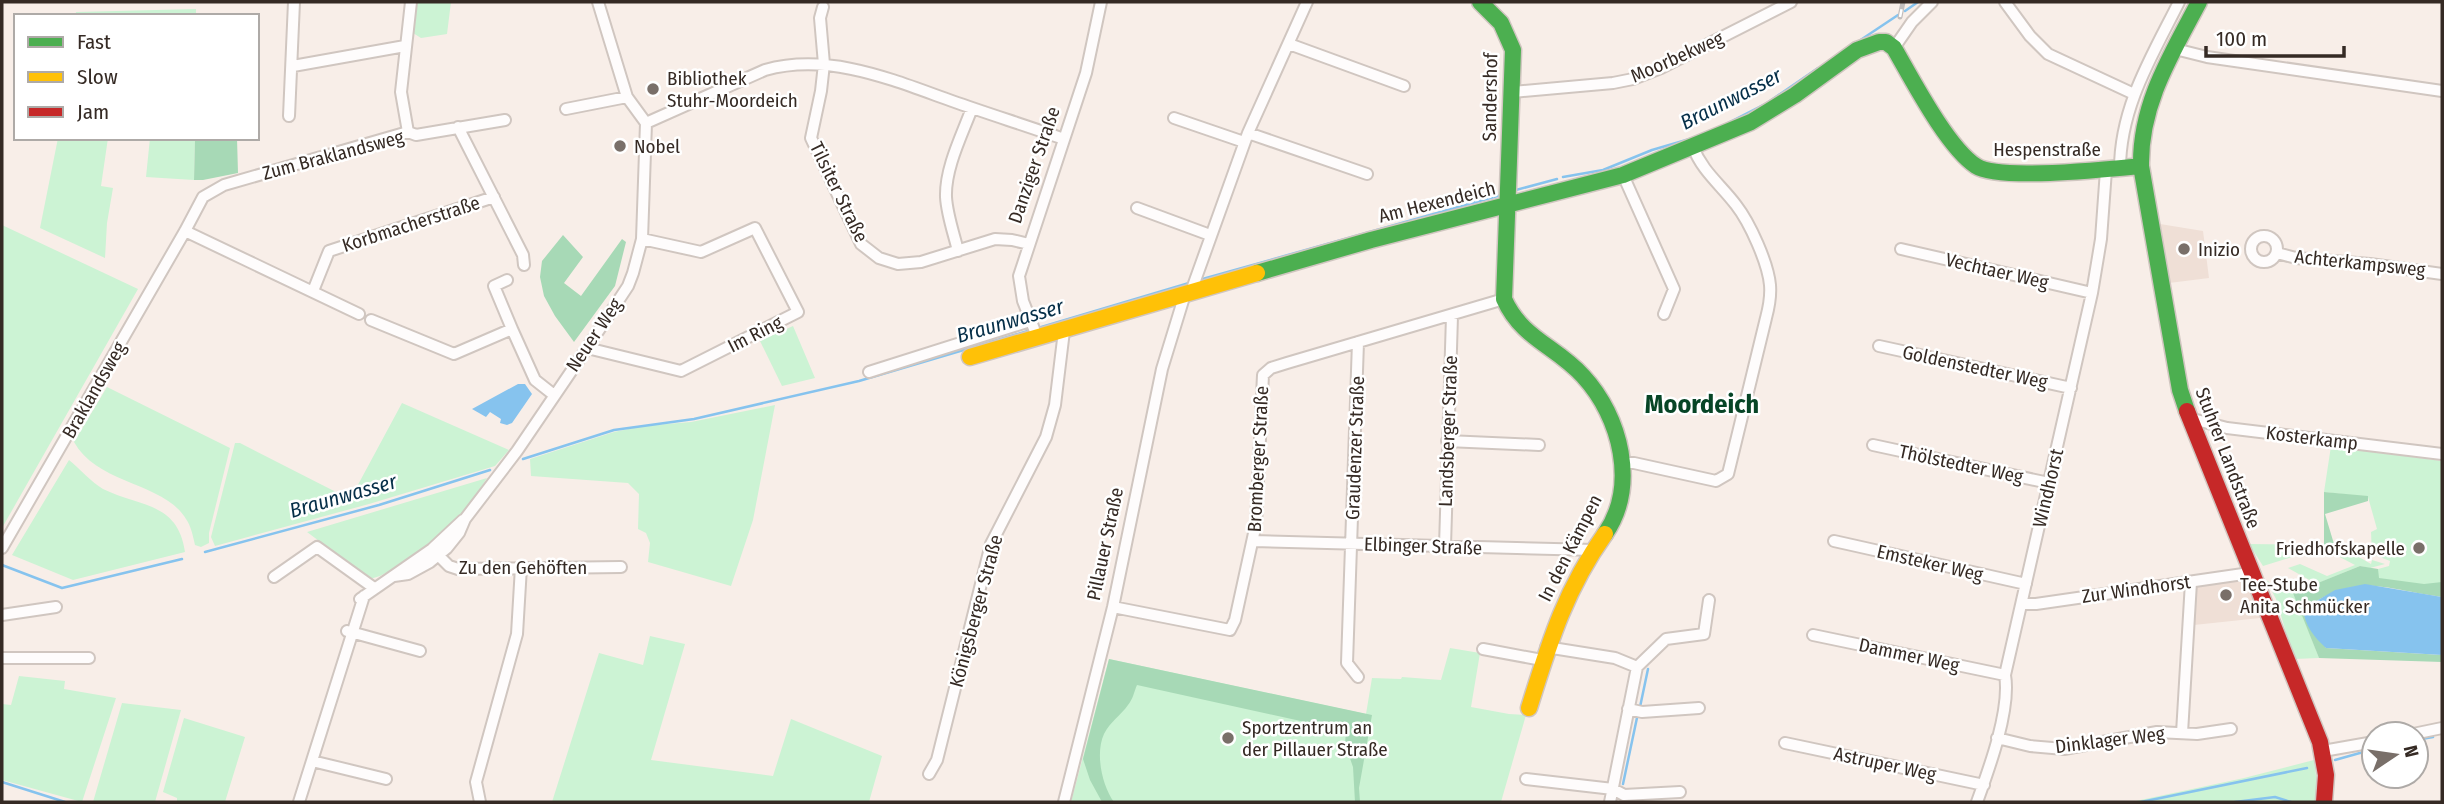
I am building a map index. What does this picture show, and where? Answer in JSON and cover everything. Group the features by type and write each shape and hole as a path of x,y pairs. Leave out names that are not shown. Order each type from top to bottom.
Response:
{"street":[{"path":"289,116 294,2"},
{"path":"408,132 401,92 411,2"},
{"path":"598,2 627,97 646,123 765,70 783,65 824,64 889,78 1064,139"},
{"name":"Danziger Straße","path":"1036,331 1023,301 1020,276 1086,73 1101,2"},
{"name":"Pillauer Straße","path":"1064,802 1113,607 1162,369 1246,137 1307,2"},
{"name":"Moorbekweg","path":"1513,92 1633,79 1661,68 1791,2"},
{"path":"1893,47 1931,2"},
{"path":"2005,2 2030,36 2048,54 2134,94"},
{"name":"Windhorst","path":"1977,802 1997,738 2007,687 2005,675 2092,293 2123,127 2134,94 2179,2"},
{"name":"Stuhrer Landstraße","path":"2199,2 2159,82 2143,124 2139,141 2141,166 2173,359 2189,418 2323,751 2326,775 2323,802"},
{"name":"Sandershof","path":"1488,4 1511,41 1514,60 1507,205"},
{"name":"Tilsiter Straße","path":"823,7 820,18 824,64 811,138 861,244 879,258 898,264 921,262 995,239 1029,244"},
{"name":"Am Hexendeich","path":"970,357 1036,331 1064,331 1191,288 1623,175 1693,148 1767,112 1857,50 1879,42 1886,42 1893,47"},
{"path":"1289,44 1404,86"},
{"path":"293,66 405,46"},
{"name":"Hespenstraße","path":"1893,47 1926,103 1956,146 1967,160 1977,167 2000,174 2113,170 2141,166"},
{"path":"2175,49 2218,58 2441,87"},
{"path":"566,109 627,97"},
{"path":"958,251 946,191 957,148 972,108"},
{"path":"1174,118 1367,174"},
{"name":"Zum Braklandsweg","path":"185,231 203,197 224,185 408,132 416,135 505,121"},
{"name":"Neuer Weg","path":"299,802 345,655 350,615 360,599 394,576 408,574 430,562 435,552 447,548 459,533 465,519 517,451 628,286 642,239 646,123"},
{"name":"Korbmacherstraße","path":"458,127 523,255 524,265"},
{"path":"1622,463 1634,463 1712,481 1724,478 1732,462 1766,318 1770,282 1756,244 1741,213 1703,167 1693,148"},
{"path":"1623,175 1674,289 1664,314"},
{"name":"Korbmacherstraße","path":"313,291 329,251 494,197"},
{"path":"1504,299 1507,205"},
{"path":"1137,208 1210,234"},
{"name":"Im Ring","path":"587,348 681,371 798,312 755,228 701,252 642,239"},
{"path":"185,231 359,314"},
{"name":"Braklandsweg","path":"2,548 185,231"},
{"name":"Vechtaer Weg","path":"1901,249 2092,293"},
{"name":"Achterkampsweg","path":"2277,253 2296,258 2442,274"},
{"path":"507,280 494,286 536,380 554,395"},
{"name":"In den Kämpen","path":"1504,299 1510,314 1525,331 1569,361 1591,385 1615,430 1622,463 1618,506 1563,607 1544,653 1529,708"},
{"name":"Bromberger Straße","path":"1113,607 1230,630 1234,626 1256,524 1264,374 1271,368 1504,299"},
{"name":"Landsberger Straße","path":"1445,546 1452,316"},
{"path":"371,320 454,354 512,329"},
{"path":"869,372 1036,331"},
{"name":"Königsberger Straße","path":"929,774 937,760 991,544 1046,437 1052,420 1064,331"},
{"name":"Graudenzer Straße","path":"1358,342 1347,663 1358,677"},
{"name":"Goldenstedter Weg","path":"1879,346 2071,388"},
{"name":"Kosterkamp","path":"2189,418 2232,428 2440,452"},
{"path":"1447,441 1539,445"},
{"name":"Thölstedter Weg","path":"1873,445 2049,483"},
{"name":"Elbinger Straße","path":"1253,541 1594,550"},
{"name":"Emsteker Weg","path":"1834,541 2026,584"},
{"path":"274,577 317,547 374,588"},
{"name":"Zu den Gehöften","path":"435,552 449,566 458,569 621,568"},
{"path":"480,802 476,782 517,634 521,567"},
{"name":"Zur Windhorst","path":"2022,604 2250,573"},
{"name":"Dinklager Weg","path":"2182,733 2191,582"},
{"path":"1610,802 1635,711 1637,667 1665,639 1704,634 1709,600"},
{"path":"2,615 55,607"},
{"path":"349,631 420,651"},
{"name":"Dammer Weg","path":"1814,635 2005,675"},
{"path":"1483,649 1615,658 1637,667"},
{"path":"2,658 89,658"},
{"path":"1635,711 1699,708"},
{"name":"Dinklager Weg","path":"1997,738 2030,746 2064,749 2157,732 2196,734 2231,729"},
{"name":"Astruper Weg","path":"1785,743 1984,785"},
{"path":"2323,751 2360,744"},
{"path":"312,761 386,779"},
{"path":"1526,779 1613,789 1624,795 1679,792"}],"shaded area":[{"path":"2160,224 2203,231 2209,278 2169,283"},
{"path":"2245,580 2260,618 2194,625 2196,584"}],"green space":[{"path":"417,2 451,2 447,34 421,38 413,33"},
{"path":"196,9 196,14 76,12"},
{"path":"58,140 108,140 101,186 113,188 105,258 40,228"},
{"path":"150,140 195,140 194,180 146,177"},
{"path":"195,140 237,140 238,173 194,180"},
{"path":"2,225 138,289 2,528"},
{"path":"563,235 583,257 564,283 581,296 622,239 626,242 615,286 574,342 544,296 540,277 542,261"},
{"path":"793,326 815,378 782,386 760,341"},
{"path":"107,387 230,448 209,533 209,543 201,547 195,545 188,522 176,507 163,497 99,467 85,456 74,442"},
{"path":"402,403 509,450 495,466 215,546 211,537 235,443 240,443 336,492 353,494"},
{"path":"775,405 753,520 731,586 648,562 650,543 646,533 638,529 639,494 628,483 531,476 530,459 614,432 643,426 691,422"},
{"path":"2331,446 2442,461 2442,597 2378,578 2378,569 2389,566 2390,561 2372,554 2371,532 2377,529 2368,497 2324,492"},
{"path":"69,460 103,489 155,508 166,515 181,536 185,552 73,580 12,555"},
{"path":"487,478 467,509 423,553 370,579 307,532"},
{"path":"2324,492 2368,496 2368,501 2325,514 2334,544 2324,547"},
{"path":"2249,544 2315,545 2315,550 2263,566"},
{"path":"2345,549 2371,564 2372,560 2385,564 2370,568 2360,566 2294,593 2319,658 2294,659 2276,599 2266,580 2287,593 2313,582 2288,568 2300,564 2327,576 2355,565 2332,553"},
{"path":"2360,566 2378,569 2379,578 2424,584 2442,582 2442,597 2386,587 2339,590 2303,610 2326,648 2442,655 2442,662 2319,658 2293,593"},
{"path":"650,636 685,644 651,760 773,776 791,719 882,756 869,802 552,802 599,653 643,665"},
{"name":"Sportzentrum an der Pillauer Straße","path":"1450,648 1480,653 1471,707 1526,715 1501,802 1071,802 1109,659 1366,714 1372,678 1441,680"},
{"path":"1109,659 1372,715 1359,788 1360,802 1355,802 1353,767 1345,744 1346,731 1137,685 1130,703 1109,726 1101,742 1101,769 1114,802 1102,802 1083,759"},
{"path":"19,676 65,681 64,689 116,698 82,802 2,780 2,704 11,705"},
{"path":"122,703 181,710 155,802 93,802"},
{"path":"184,718 245,737 225,802 177,802 177,798 163,792"},
{"path":"2314,760 2317,783 2315,802 2131,802 2244,778"}],"water":[{"path":"518,384 525,384 532,394 512,423 500,423 501,419 490,412 486,417 472,409"},
{"path":"2365,584 2442,597 2442,655 2326,648 2311,631 2303,609 2335,590"}],"waterway":[{"name":"Braunwasser","path":"1905,11 1918,2"},
{"name":"Braunwasser","path":"1859,41 1898,15"},
{"name":"Braunwasser","path":"1722,126 1767,103 1818,68"},
{"name":"Braunwasser","path":"1563,177 1603,170 1652,150 1693,138"},
{"name":"Braunwasser","path":"1516,190 1557,179"},
{"name":"Braunwasser","path":"1199,280 1501,195"},
{"name":"Braunwasser","path":"1038,328 1189,283"},
{"name":"Braunwasser","path":"523,459 614,430 694,419 859,381 1031,330"},
{"name":"Braunwasser","path":"205,552 379,505 490,470"},
{"name":"Braunwasser","path":"2,565 62,588 182,559"},
{"path":"1640,707 1648,669"},
{"path":"1623,784 1638,713"},
{"path":"2335,760 2360,753"},
{"path":"2141,802 2307,768"},
{"path":"2,782 65,802"},
{"path":"2235,802 2275,797 2291,802"}],"railway":[{"path":"1900,17 1903,2"}],"traffic: fast":[{"path":"1480,2 1501,23 1513,50 1504,299 1520,324 1583,376 1607,411 1621,452 1623,474 1621,495 1605,534"},
{"path":"2187,411 2180,390 2141,166 2146,122 2159,81 2199,2"},
{"path":"1257,273 1371,240 1623,175 1751,122 1795,95 1857,50 1879,42 1886,42 1894,48 1953,144 1976,166 2007,173 2141,166"}],"traffic: slow":[{"path":"970,357 1257,273"},
{"path":"1529,708 1551,640 1569,597 1605,534"}],"traffic: jam":[{"path":"2187,411 2320,742 2326,775 2324,802"}],"place":[{"name":"Bibliothek Stuhr-Moordeich","path":"653,89"},
{"name":"Nobel","path":"620,146"},
{"name":"Inizio","path":"2184,249"},
{"name":"Friedhofskapelle","path":"2419,548"},
{"name":"Tee-Stube Anita Schmücker","path":"2226,595"},
{"name":"Sportzentrum an der Pillauer Straße","path":"1228,738"}],"district":[{"name":"Moordeich","path":"1702,404"}]}
